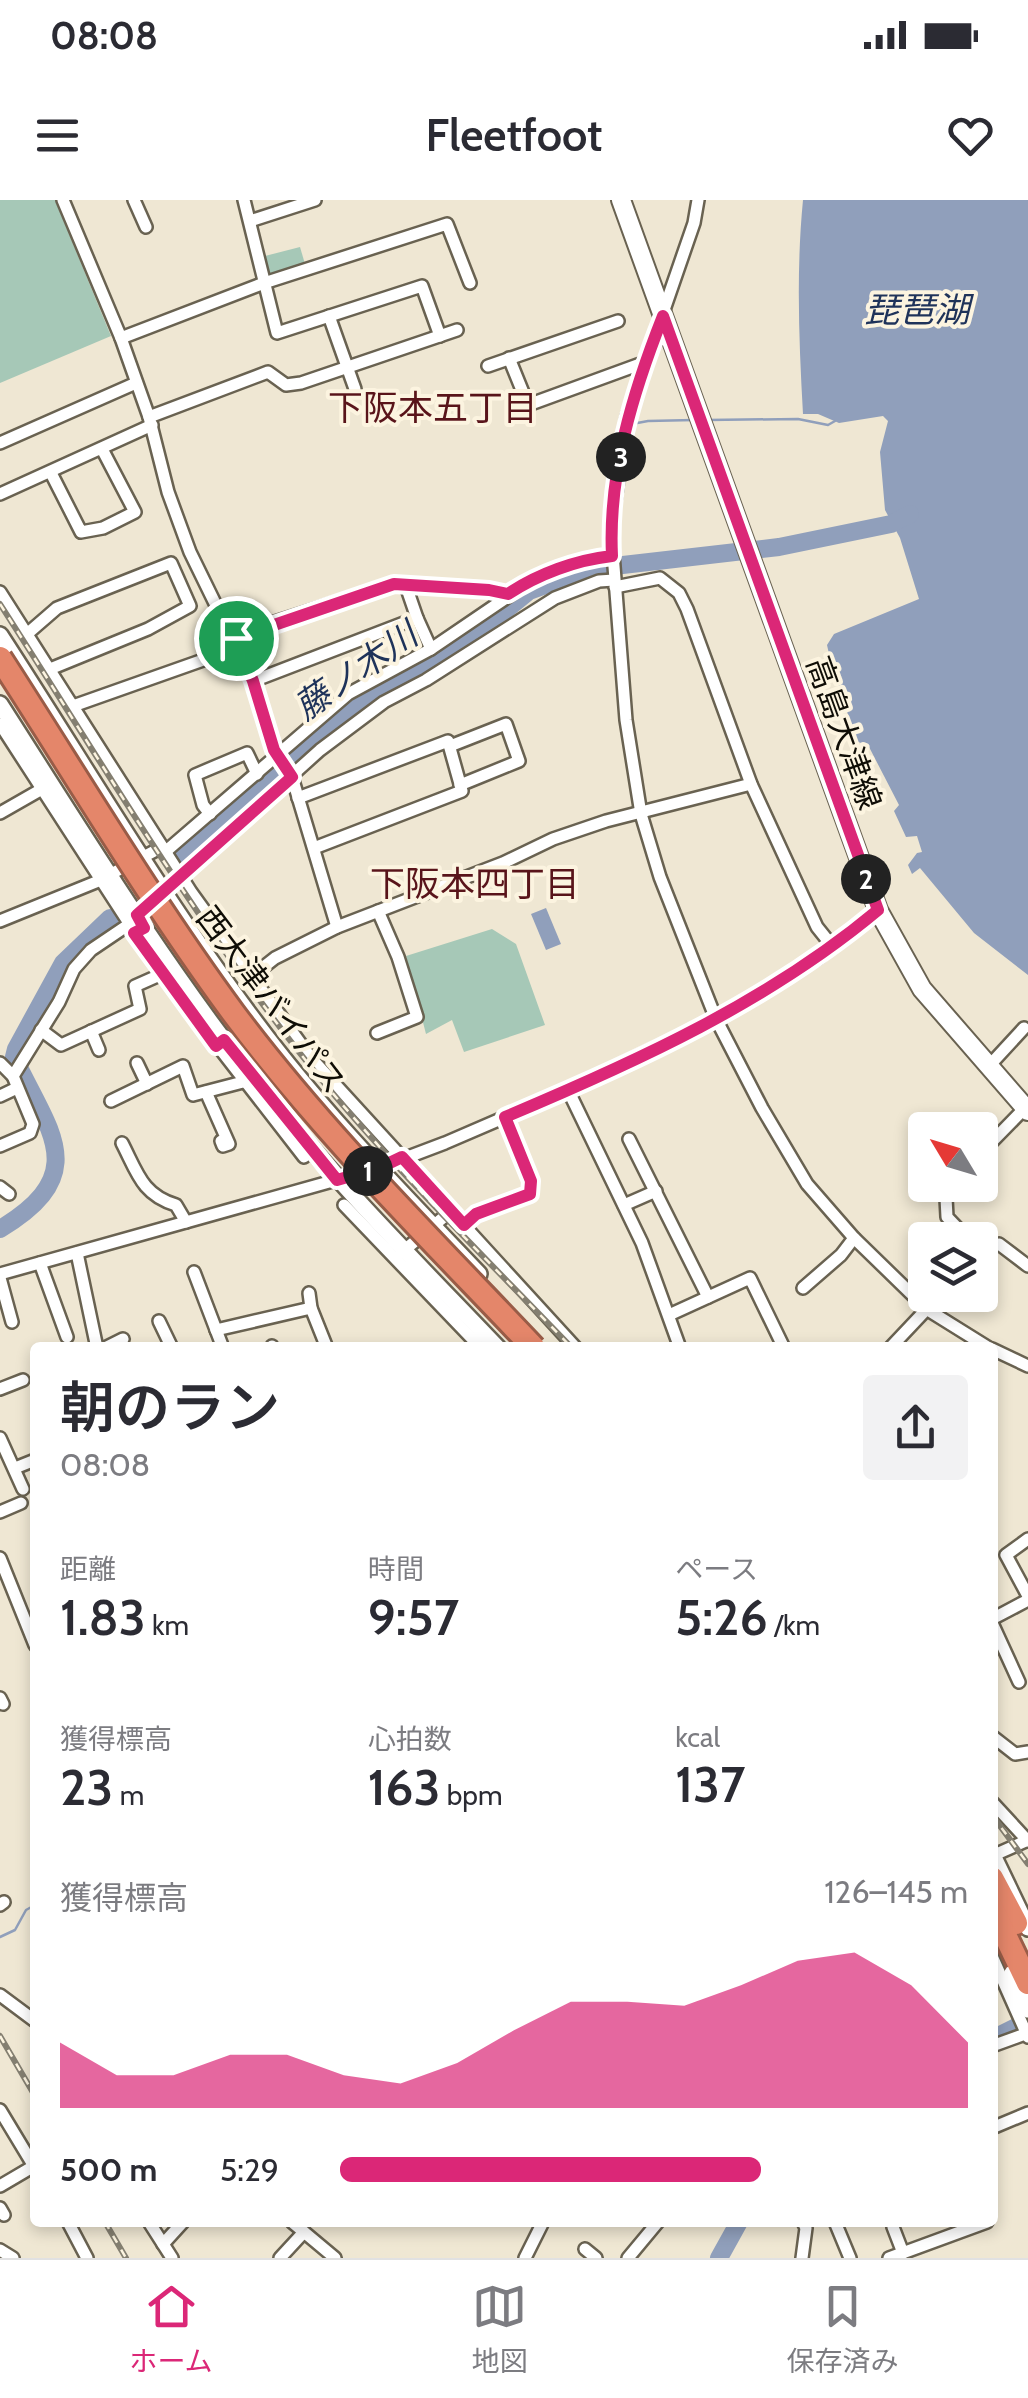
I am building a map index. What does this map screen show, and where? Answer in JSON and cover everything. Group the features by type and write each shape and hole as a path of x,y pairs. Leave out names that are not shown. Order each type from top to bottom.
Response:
{"highway":[{"name":"西大津バイパス","path":"0,658 166,916 234,1012 339,1142 528,1342"},
{"name":"西大津バイパス","path":"0,686 154,924 264,1076 338,1163 508,1342"},
{"path":"998,1873 1028,1949"},
{"path":"998,1920 1028,1983"}],"main road":[{"path":"621,200 663,316"},
{"name":"高島大津線","path":"663,316 878,910 922,989 1027,1109"}],"street":[{"path":"62,200 151,421 168,492 190,552 216,608 238,642 278,758 291,775 337,927"},
{"path":"134,200 146,227"},
{"path":"244,200 277,334 422,286 440,336"},
{"path":"250,221 315,200"},
{"path":"698,200 663,316 643,363 623,444 610,528 626,720 641,814 660,877 716,1018 787,1154 807,1184 854,1238 908,1291"},
{"path":"120,338 264,283 447,224 470,283"},
{"path":"330,316 355,389"},
{"path":"488,366 611,319"},
{"path":"0,494 102,450 151,421 268,372 286,385 458,330"},
{"path":"509,358 528,405 643,363"},
{"path":"0,443 136,383"},
{"path":"51,472 81,532 103,528 136,512 102,450"},
{"path":"27,634 57,608 190,552"},
{"path":"0,921 163,850 278,758 348,694 431,649 521,586 576,562 612,558"},
{"path":"50,669 148,629 190,606 171,562"},
{"path":"0,1096 16,1075 74,969 91,950 135,925 180,876 340,732 535,608 580,587 660,578 679,593 704,648 751,784 817,927 833,947"},
{"path":"73,706 387,586 508,594"},
{"path":"406,586 431,649"},
{"path":"521,586 535,608"},
{"path":"0,592 180,876 311,1058 571,1342"},
{"path":"253,681 416,618"},
{"path":"0,634 166,892 256,1023 379,1168 542,1342"},
{"path":"0,704 135,925 202,1025"},
{"path":"0,724 6,747 42,789 105,877"},
{"path":"450,746 506,724 519,761 460,785"},
{"path":"298,798 448,741 450,746 462,791 314,848"},
{"path":"210,814 203,805 196,775 247,753 257,774"},
{"path":"251,977 275,958 337,927 503,863 553,839 606,821 751,784"},
{"path":"1,810 42,789"},
{"path":"12,1322 0,1276 379,1168 505,1117 716,1018 833,947 878,910"},
{"path":"376,1033 417,1017 378,911"},
{"path":"135,925 162,974 304,1158"},
{"path":"42,1030 60,1044 140,1009 134,986 162,974"},
{"path":"988,1066 1024,1028"},
{"path":"91,1031 99,1050"},
{"path":"217,1045 275,1120 337,1180 476,1342"},
{"path":"0,1063 16,1075 33,1124 30,1133 0,1146"},
{"path":"137,1063 147,1084"},
{"path":"111,1102 184,1066 194,1095 243,1082"},
{"path":"568,1090 642,1242 678,1342"},
{"path":"206,1092 229,1144 223,1146 221,1141"},
{"path":"998,1137 1027,1109"},
{"path":"464,1225 476,1214 530,1194 531,1181 505,1117"},
{"path":"629,1139 708,1297"},
{"path":"122,1143 144,1186 161,1201 176,1204 186,1222"},
{"path":"624,1205 656,1191"},
{"path":"344,1205 366,1218"},
{"path":"400,1254 451,1211"},
{"path":"804,1288 854,1238"},
{"path":"998,1244 1028,1266"},
{"path":"76,1253 96,1342"},
{"path":"40,1263 67,1337"},
{"path":"194,1272 221,1342"},
{"path":"669,1315 750,1278 781,1342"},
{"path":"426,1282 491,1342"},
{"path":"309,1294 310,1308 324,1342"},
{"path":"216,1330 310,1308"},
{"path":"896,1342 926,1312"},
{"path":"931,1312 981,1342"},
{"path":"159,1321 169,1342"},
{"path":"117,1342 123,1339"},
{"path":"998,1351 1028,1366"},
{"path":"0,1389 24,1380"},
{"path":"0,1438 15,1468 22,1496 0,1512"},
{"path":"15,1468 30,1462"},
{"path":"998,1616 1028,1598 1006,1554 1028,1538"},
{"path":"0,1558 30,1633"},
{"path":"998,1634 1019,1682"},
{"path":"998,1742 1015,1754 1028,1752"},
{"path":"998,1808 1028,1840 998,1857"},
{"path":"998,1870 1028,1928"},
{"path":"998,1947 1025,2013 1028,2035 998,2044"},
{"path":"998,1966 1025,2013"},
{"path":"0,1995 30,2017"},
{"path":"998,2126 1028,2114"},
{"path":"1,2116 30,2161"},
{"path":"0,2186 30,2169"},
{"path":"71,2227 87,2258"},
{"path":"151,2227 172,2258"},
{"path":"162,2244 177,2227"},
{"path":"298,2227 335,2258"},
{"path":"525,2258 540,2227"},
{"path":"628,2258 648,2227"},
{"path":"802,2258 806,2227"},
{"path":"836,2227 850,2258"},
{"path":"893,2227 903,2253"},
{"path":"889,2258 973,2227"},
{"path":"280,2258 304,2232"},
{"path":"585,2249 596,2258"},
{"path":"0,2250 13,2258"}],"green space":[{"path":"0,200 55,200 111,336 0,383"},
{"path":"300,247 305,264 268,277 265,256"},
{"path":"492,929 516,944 545,1025 464,1052 452,1020 426,1034 406,956"}],"water":[{"name":"琵琶湖","path":"803,200 1028,200 1028,975 974,933 920,868 912,874 908,865 922,852 917,836 906,837 894,811 899,805 868,745 858,742 834,676 827,645 834,634 919,599 900,538 885,510 880,452 888,421 883,416 839,423 818,414 803,414 799,280"},
{"path":"546,908 561,944 546,950 531,914"}],"waterway":[{"path":"707,420 798,419 828,425 835,421"},
{"path":"632,424 694,420"},
{"name":"藤ノ木川","path":"176,860 330,725 491,622 529,591 588,569 779,547 891,524 910,514"},
{"name":"藤ノ木川","path":"0,1229 29,1209 46,1189 55,1170 49,1130 14,1057 16,1049 63,963 110,918"},
{"path":"0,1937 15,1930 30,1908"},
{"path":"998,2036 1016,2027"},
{"path":"719,2258 736,2227"}],"railway":[{"path":"0,604 181,888 299,1052 397,1166 566,1342"},
{"path":"998,1823 1028,1864"},
{"path":"0,2036 30,2087"},
{"path":"108,2227 126,2258"}],"district":[{"name":"下阪本五丁目","path":"433,408"},
{"name":"下阪本四丁目","path":"475,884"}],"route":[{"path":"663,316 878,910 818,958 716,1018 505,1117 531,1181 530,1194 476,1214 464,1225 402,1157 337,1180 224,1040 216,1046 134,933 144,928 137,915 292,777 274,750 236,638 394,584 508,594 576,562 612,556 610,528 628,417 643,363 663,316"}]}
